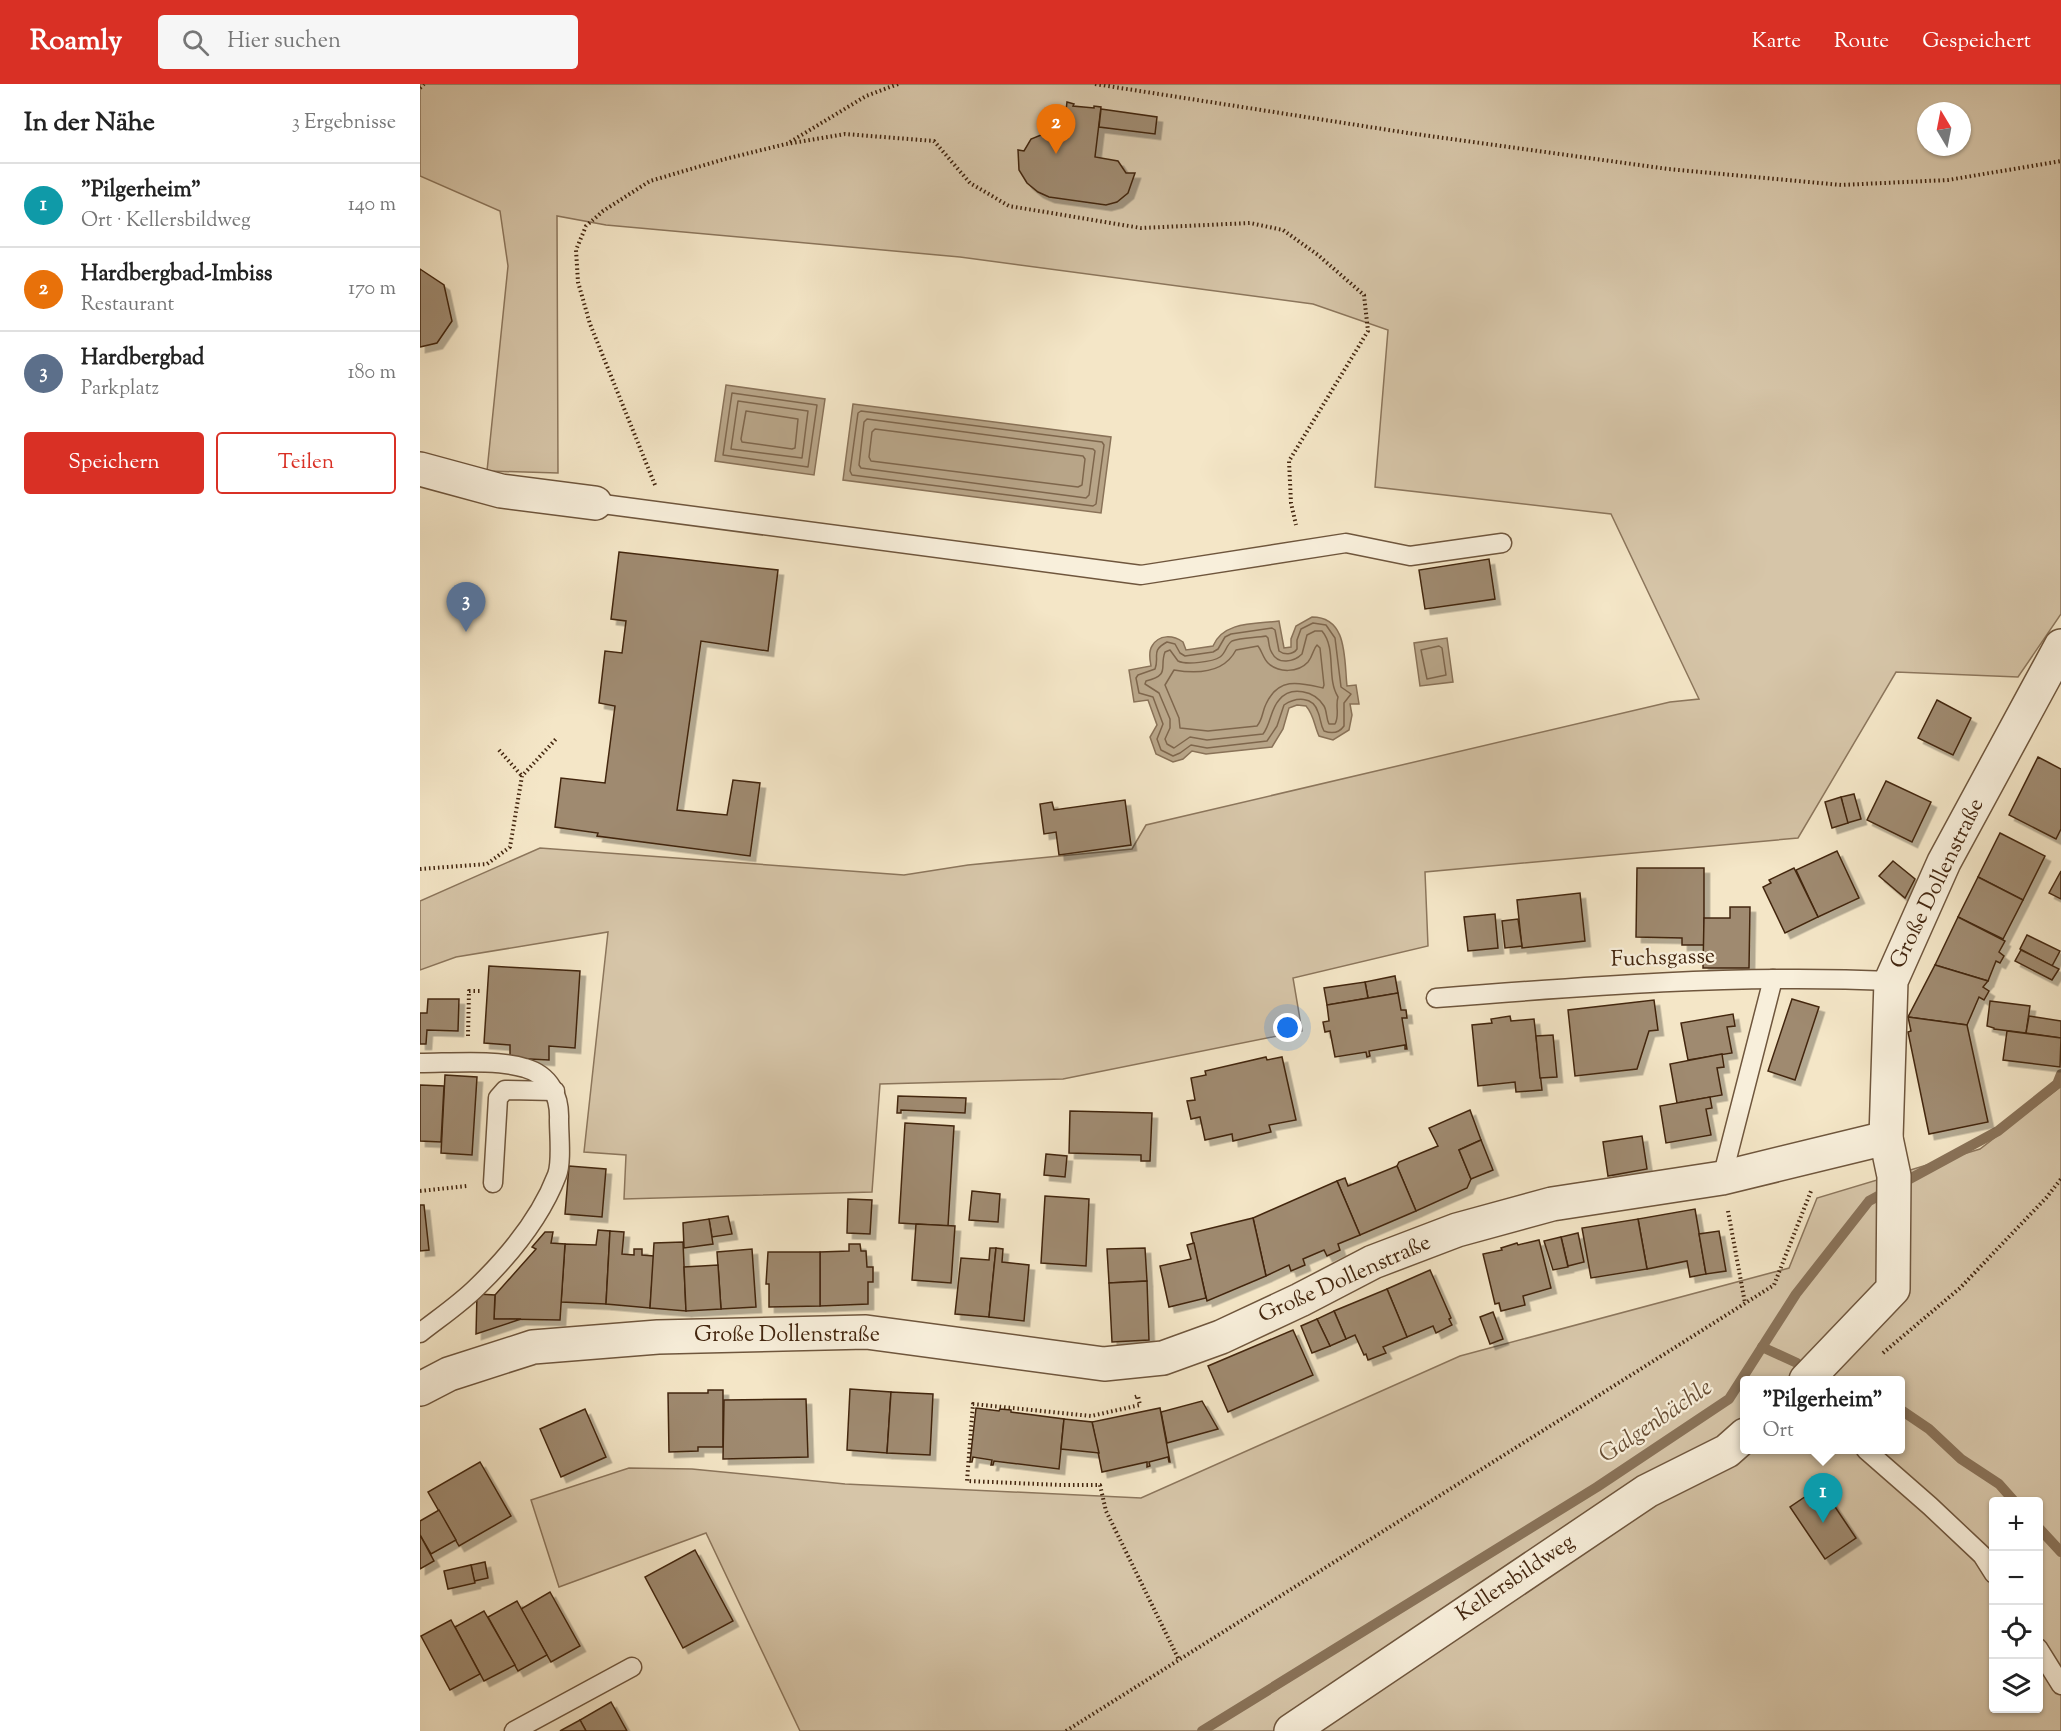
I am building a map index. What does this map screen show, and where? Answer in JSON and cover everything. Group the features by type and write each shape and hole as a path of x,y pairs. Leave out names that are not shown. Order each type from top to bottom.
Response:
{"street":[{"path":"420,468 501,491 595,503"},
{"name":"Große Dollenstraße","path":"420,1389 449,1374 533,1347 658,1337 866,1332 1104,1364 1163,1358 1221,1337 1373,1262 1457,1230 1552,1204 1722,1178 1886,1138 1891,981 1944,862 2061,646"},
{"path":"1810,1376 1893,1289 1894,1191 1886,1138"},
{"name":"Kellersbildweg","path":"1291,1731 1647,1491 1726,1451 1740,1439"}],"lane":[{"path":"595,503 1142,575 1346,543 1410,556 1502,543"},
{"path":"1722,1178 1773,979"},
{"name":"Fuchsgasse","path":"1436,998 1609,984 1773,979 1891,981"},
{"path":"420,1063 498,1064 526,1068 547,1080 555,1091 560,1107 558,1173 539,1210 508,1254 476,1288 420,1333"},
{"path":"493,1183 498,1098 506,1089 555,1091"},
{"path":"1872,1454 1982,1555 1989,1566"},
{"path":"2043,1656 2061,1685"},
{"path":"514,1731 632,1667"}],"path":[{"path":"420,88 424,84"},
{"path":"786,144 866,96 898,84"},
{"path":"1095,84 1408,133 1668,169 1841,184 1948,180 2061,161"},
{"path":"667,512 630,428 590,324 578,282 576,250 586,226 603,211 650,181 786,144 845,134 934,141 970,183 1009,206 1141,228 1250,223 1283,230 1318,255 1364,295 1368,331 1288,461 1291,503 1301,550"},
{"path":"420,868 487,864 510,848 522,776 556,739"},
{"path":"499,750 522,776"},
{"path":"468,1063 469,991 482,991"},
{"path":"1722,1178 1745,1303"},
{"path":"1878,1356 1960,1288 2046,1198 2061,1179"},
{"path":"420,1191 493,1183"},
{"path":"1066,1731 1774,1285 1813,1186"},
{"path":"1140,1405 1091,1416 973,1404 967,1481 1100,1485 1106,1511 1179,1660"}],"shaded area":[{"path":"420,84 2061,84 2061,614 2018,677 1896,672 1798,838 1425,872 1428,946 1293,978 1302,1031 1063,1079 880,1084 872,1192 624,1199 626,1155 584,1152 608,932 456,957 420,970 420,901 540,848 904,875 968,865 1132,849 1146,825 1670,702 1699,699 1611,514 1375,487 1388,330 1313,304 960,257 606,225 557,216 558,473 487,471 508,266 500,211 420,176"},
{"path":"2061,1084 2061,1731 800,1731 706,1533 559,1587 531,1500 629,1468 692,1469 845,1484 1141,1498 1460,1356 1789,1268 1817,1198 1980,1149"}],"water":[{"path":"726,385 825,399 814,475 715,461"},
{"path":"853,404 1111,437 1101,513 843,480"},
{"path":"1312,617 1324,619 1332,624 1342,641 1347,686 1356,685 1359,704 1350,704 1352,715 1349,730 1333,740 1319,736 1309,709 1306,706 1297,705 1289,708 1283,729 1272,747 1206,754 1192,751 1183,759 1173,762 1156,754 1150,737 1157,725 1148,700 1134,702 1129,670 1151,666 1150,651 1158,639 1175,638 1183,642 1186,650 1213,646 1224,632 1232,628 1279,621 1284,648 1291,647 1291,639 1296,626"},
{"path":"1447,638 1453,682 1420,686 1414,643"}],"building":[{"path":"1067,102 1074,104 1073,106 1101,107 1095,157 1118,161 1126,173 1135,173 1128,193 1117,202 1106,205 1049,197 1027,183 1019,170 1018,150 1024,151 1031,139 1041,135 1063,136"},
{"path":"1101,109 1157,117 1155,134 1099,127"},
{"path":"420,269 444,285 452,321 437,343 420,347"},
{"path":"619,552 778,570 768,651 701,641 677,810 727,815 733,780 760,783 750,856 597,836 598,833 555,827 561,778 605,783 615,706 599,703 605,651 622,653 626,621 611,619"},
{"path":"1489,559 1495,599 1425,609 1419,570"},
{"path":"1937,700 1971,718 1953,755 1918,738"},
{"path":"2038,757 2061,769 2061,829 2056,839 2009,815"},
{"path":"1886,781 1931,802 1912,842 1867,820"},
{"path":"1854,794 1861,819 1847,823 1841,797"},
{"path":"1841,797 1848,823 1832,828 1825,802"},
{"path":"1125,800 1131,845 1059,855 1056,832 1044,834 1040,804 1052,802 1054,810"},
{"path":"2000,833 2045,856 2023,900 1978,877"},
{"path":"1837,851 1859,898 1818,917 1796,870"},
{"path":"1893,861 1915,879 1905,898 1879,876"},
{"path":"1637,868 1704,868 1704,945 1682,945 1682,938 1636,937"},
{"path":"1794,868 1818,917 1785,933 1763,887 1771,883 1769,880"},
{"path":"2061,871 2061,899 2049,893"},
{"path":"1978,877 2023,900 2003,939 1958,917"},
{"path":"1580,893 1585,941 1522,948 1517,900"},
{"path":"1730,907 1750,907 1749,968 1703,968 1704,918 1730,918"},
{"path":"1495,914 1498,948 1468,951 1464,917"},
{"path":"1958,917 2005,941 1999,952 2004,956 2000,963 1996,961 1988,981 1935,965"},
{"path":"1518,919 1522,946 1505,948 1502,921"},
{"path":"2027,935 2060,951 2052,966 2020,949"},
{"path":"2021,950 2059,969 2052,980 2015,961"},
{"path":"1935,965 1988,981 1983,987 1989,991 1984,1000 1979,997 1967,1025 1908,1017"},
{"path":"489,966 580,971 575,1048 549,1046 549,1060 510,1058 510,1045 484,1043"},
{"path":"1395,976 1398,993 1368,998 1365,982"},
{"path":"1365,982 1368,998 1327,1005 1324,988"},
{"path":"1398,993 1401,1010 1406,1010 1407,1018 1402,1018 1407,1049 1405,1045 1369,1051 1370,1056 1367,1057 1366,1052 1335,1057 1330,1031 1325,1032 1323,1022 1329,1021 1327,1005"},
{"path":"428,999 459,999 458,1031 427,1030 426,1044 420,1044 420,1013 427,1013"},
{"path":"1792,999 1819,1007 1795,1080 1768,1071"},
{"path":"1654,1000 1658,1030 1649,1031 1637,1069 1575,1076 1568,1010"},
{"path":"1990,1001 2030,1006 2026,1033 1987,1026"},
{"path":"1733,1014 1735,1026 1727,1027 1732,1053 1688,1060 1681,1023"},
{"path":"1510,1016 1511,1021 1534,1019 1542,1090 1516,1092 1515,1082 1478,1086 1472,1025 1492,1023 1491,1019"},
{"path":"2029,1016 2061,1021 2061,1038 2026,1033"},
{"path":"1908,1017 1967,1025 1988,1122 1929,1134 1908,1032 1911,1031"},
{"path":"2007,1031 2061,1038 2060,1067 2003,1060"},
{"path":"1553,1035 1557,1077 1540,1078 1536,1036"},
{"path":"1722,1054 1724,1067 1717,1068 1722,1095 1677,1103 1670,1064"},
{"path":"1266,1057 1267,1060 1282,1057 1296,1120 1269,1125 1271,1132 1233,1141 1232,1134 1205,1140 1200,1117 1191,1119 1187,1101 1195,1100 1191,1078 1206,1075 1205,1071"},
{"path":"445,1075 477,1077 472,1155 441,1153"},
{"path":"420,1085 444,1086 441,1142 420,1141"},
{"path":"898,1096 966,1098 965,1113 901,1110 901,1113 897,1113"},
{"path":"1710,1097 1712,1108 1706,1109 1711,1135 1666,1143 1660,1106"},
{"path":"1470,1110 1481,1140 1459,1150 1471,1179 1467,1188 1416,1211 1397,1166 1399,1162 1438,1146 1429,1128"},
{"path":"1070,1111 1152,1113 1150,1161 1141,1161 1141,1155 1069,1153"},
{"path":"905,1123 954,1126 948,1226 899,1223"},
{"path":"1642,1136 1647,1169 1608,1176 1603,1142"},
{"path":"1481,1140 1493,1170 1471,1179 1459,1150"},
{"path":"1046,1154 1067,1156 1065,1177 1044,1175"},
{"path":"569,1166 606,1169 602,1217 565,1214"},
{"path":"1397,1166 1416,1211 1360,1235 1337,1181 1345,1178 1348,1186"},
{"path":"1337,1181 1360,1235 1338,1244 1340,1250 1327,1256 1324,1250 1303,1259 1305,1265 1291,1271 1289,1265 1266,1276 1253,1218"},
{"path":"972,1191 1000,1194 998,1222 969,1220"},
{"path":"1045,1196 1089,1199 1086,1266 1041,1263"},
{"path":"848,1199 872,1200 870,1234 847,1233"},
{"path":"420,1205 424,1205 429,1250 420,1251"},
{"path":"1695,1209 1706,1274 1690,1277 1687,1261 1647,1269 1638,1219"},
{"path":"728,1216 732,1234 712,1237 709,1219"},
{"path":"1253,1218 1266,1276 1207,1301 1191,1233"},
{"path":"709,1219 713,1244 684,1248 683,1223"},
{"path":"1638,1219 1647,1269 1591,1278 1582,1228"},
{"path":"916,1224 955,1226 951,1283 912,1280"},
{"path":"598,1230 610,1231 606,1304 561,1302 565,1244 596,1245"},
{"path":"610,1231 624,1232 622,1254 634,1255 634,1249 642,1249 642,1255 654,1256 650,1308 606,1304"},
{"path":"1719,1231 1726,1271 1706,1274 1699,1234"},
{"path":"545,1232 553,1232 551,1243 565,1244 560,1320 494,1319 495,1295 536,1249 532,1247"},
{"path":"1578,1233 1584,1262 1568,1266 1561,1237"},
{"path":"1561,1237 1568,1267 1553,1270 1544,1241"},
{"path":"1539,1240 1551,1288 1523,1296 1525,1305 1501,1311 1499,1303 1495,1304 1483,1254 1502,1250 1501,1248 1517,1243 1518,1245"},
{"path":"683,1242 686,1311 650,1308 654,1243"},
{"path":"1194,1243 1206,1298 1169,1307 1160,1266 1191,1259 1187,1245"},
{"path":"849,1244 860,1244 861,1251 866,1251 867,1267 873,1267 873,1282 868,1282 868,1304 820,1306 820,1252 849,1251"},
{"path":"990,1248 996,1248 989,1317 955,1314 961,1258 989,1260"},
{"path":"996,1248 1003,1249 1002,1262 1029,1265 1024,1321 989,1317"},
{"path":"1145,1248 1147,1281 1109,1283 1107,1249"},
{"path":"752,1249 756,1307 721,1309 717,1252"},
{"path":"768,1252 820,1252 820,1306 769,1307 769,1284 766,1284"},
{"path":"718,1265 721,1309 686,1311 684,1267"},
{"path":"1430,1270 1452,1325 1436,1333 1433,1326 1407,1337 1387,1289"},
{"path":"1147,1281 1149,1340 1112,1342 1109,1283"},
{"path":"1387,1289 1407,1337 1383,1347 1386,1353 1368,1360 1355,1335 1346,1339 1334,1311"},
{"path":"477,1294 495,1295 494,1319 521,1319 476,1334"},
{"path":"1334,1311 1346,1339 1330,1346 1317,1319"},
{"path":"1493,1312 1503,1339 1490,1344 1480,1317"},
{"path":"1317,1319 1330,1346 1312,1353 1301,1326"},
{"path":"1293,1330 1313,1375 1228,1412 1208,1366"},
{"path":"850,1389 891,1392 887,1453 847,1450"},
{"path":"708,1390 723,1390 723,1447 698,1447 698,1451 669,1452 668,1393 708,1393"},
{"path":"891,1392 933,1394 930,1455 887,1453"},
{"path":"806,1399 808,1457 723,1459 724,1400"},
{"path":"1202,1401 1218,1429 1167,1443 1161,1412"},
{"path":"976,1408 1011,1410 1011,1412 1064,1419 1059,1469 994,1461 991,1465 992,1460 973,1457 970,1462"},
{"path":"1160,1408 1170,1462 1168,1457 1149,1462 1150,1466 1147,1467 1147,1462 1102,1472 1092,1422"},
{"path":"585,1409 606,1457 561,1477 540,1429"},
{"path":"1064,1419 1092,1422 1099,1453 1061,1449"},
{"path":"480,1462 511,1516 459,1546 428,1492"},
{"path":"1821,1486 1856,1538 1825,1559 1790,1507"},
{"path":"439,1510 456,1540 431,1554 420,1535 420,1521"},
{"path":"420,1535 434,1561 420,1569"},
{"path":"695,1550 733,1621 683,1648 645,1577"},
{"path":"485,1562 488,1578 474,1581 471,1565"},
{"path":"471,1565 475,1583 448,1589 444,1571"},
{"path":"550,1592 580,1646 551,1662 521,1609"},
{"path":"517,1601 547,1655 518,1671 488,1617"},
{"path":"484,1611 515,1665 484,1681 455,1627"},
{"path":"451,1620 480,1674 450,1690 421,1636"},
{"path":"611,1702 627,1731 586,1731 580,1720"},
{"path":"580,1720 586,1731 560,1731"}],"waterway":[{"name":"Galgenbächle","path":"1744,1376 1796,1294 1869,1201 1998,1131 2057,1084 2061,1074"},
{"path":"1762,1347 1797,1363"},
{"name":"Galgenbächle","path":"1202,1731 1597,1487 1729,1399 1740,1382"},
{"path":"1905,1413 1929,1429 1961,1459 1999,1484 2011,1497"},
{"path":"2043,1532 2061,1552"}],"place":[{"name":"Hardbergbad-Imbiss","path":"1056,154"},
{"name":"Hardbergbad","path":"466,632"},
{"name":"\"Pilgerheim\"","path":"1823,1523"}]}
